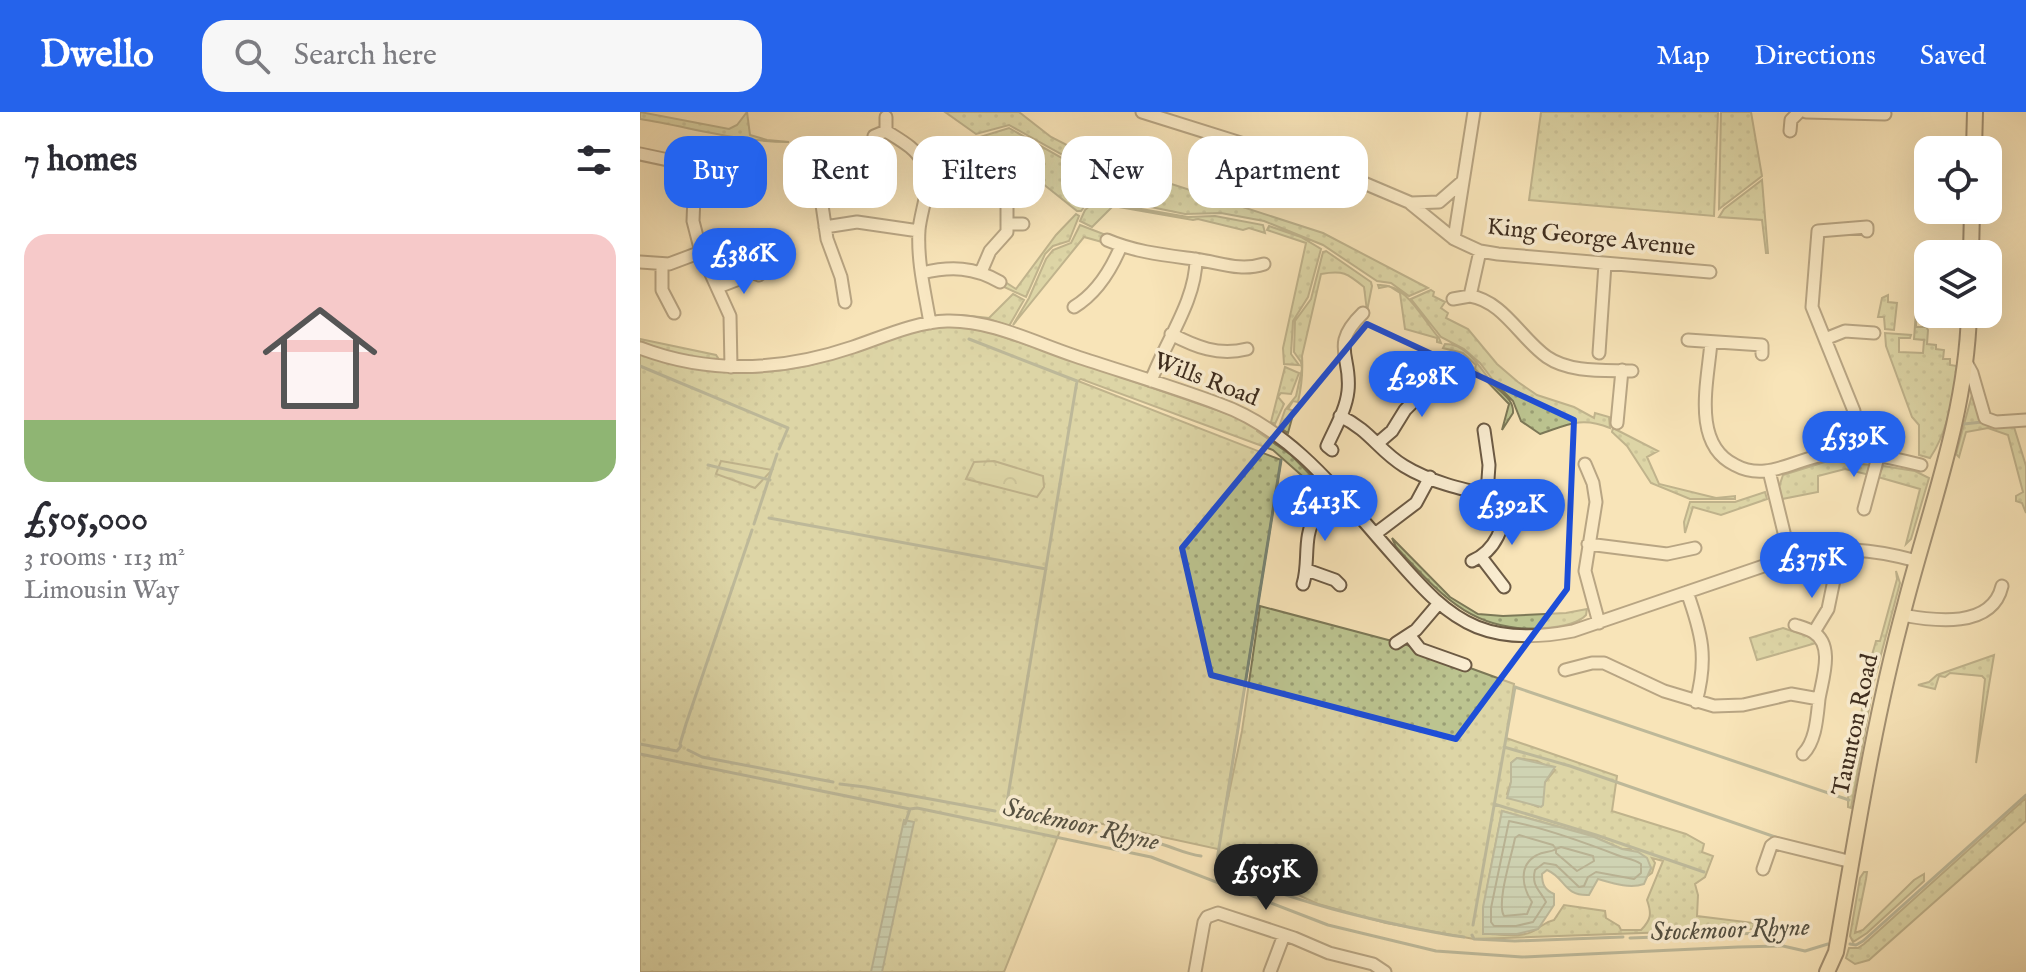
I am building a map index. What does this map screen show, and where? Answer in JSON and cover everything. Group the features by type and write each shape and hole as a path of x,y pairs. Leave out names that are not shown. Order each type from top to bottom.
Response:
{"main road":[{"path":"1974,136 1975,112"},
{"name":"Taunton Road","path":"1833,964 1879,710 1902,615 1954,431 1966,362 1968,328"}],"street":[{"path":"1142,112 1352,178 1411,203 1454,239"},
{"name":"King George Avenue","path":"1474,112 1454,239 1480,251 1710,272"},
{"path":"1790,131 1791,120 1799,112"},
{"path":"1806,112 1885,114"},
{"path":"886,117 886,131"},
{"path":"874,136 886,131"},
{"path":"886,131 913,150"},
{"path":"640,154 664,159"},
{"path":"1411,203 1439,202 1463,180"},
{"path":"693,208 701,252 730,316 731,367"},
{"path":"822,208 828,247 841,277 845,302"},
{"path":"922,208 919,231 930,323"},
{"path":"981,272 990,251 1009,224 1007,208"},
{"path":"825,227 857,222 919,231"},
{"path":"1009,224 1023,224"},
{"path":"1856,454 1854,411 1812,307 1818,231 1867,227 1867,231"},
{"path":"1107,240 1162,255 1256,270"},
{"path":"1084,306 1121,246"},
{"path":"1470,296 1480,251"},
{"path":"640,262 662,265 685,260 701,252"},
{"path":"718,287 755,273 747,255"},
{"path":"1151,381 1188,296 1196,259"},
{"path":"1596,345 1605,264"},
{"path":"662,265 662,290 676,314"},
{"path":"922,273 959,268 981,272 1000,282"},
{"path":"1453,299 1470,296 1491,305 1538,350 1558,363 1627,370 1613,410 1617,423"},
{"path":"1327,449 1348,385 1344,344 1355,317"},
{"name":"Wills Road","path":"640,348 684,361 731,367 772,366 811,360 930,323 947,321 984,325 1219,404 1266,427 1300,453 1439,603 1478,627 1505,634 1550,635 1599,623 1790,557 1845,548 1917,561"},
{"path":"1825,339 1845,331 1874,333"},
{"path":"1171,334 1234,358 1247,349"},
{"path":"1688,340 1762,345 1762,354"},
{"path":"1711,342 1706,421 1712,443 1721,456 1736,466 1769,471 1827,454 1856,454 1921,465"},
{"path":"1966,362 1976,383 1985,418 1996,422 2024,420"},
{"path":"1378,443 1417,400 1426,371"},
{"path":"1340,416 1363,428 1400,464 1430,477 1522,503"},
{"path":"1487,494 1489,436"},
{"path":"1863,501 1878,457"},
{"path":"1769,471 1790,557"},
{"path":"1584,473 1596,502 1585,571 1599,623"},
{"path":"1375,534 1416,503 1430,477"},
{"path":"1303,584 1311,525 1338,493"},
{"path":"1505,581 1476,559 1498,538 1509,499"},
{"path":"1588,544 1667,554 1687,546"},
{"path":"1307,570 1339,580"},
{"path":"1814,632 1828,609 1829,585"},
{"path":"1902,615 1942,621 1969,617 1994,603 2000,596 2002,586"},
{"path":"1687,592 1703,647 1703,670 1696,702"},
{"path":"1396,643 1409,635 1439,603"},
{"path":"1795,625 1814,632 1821,640 1826,655 1809,752"},
{"path":"1409,635 1420,649 1460,661"},
{"path":"1565,670 1604,663 1646,684 1696,702 1728,707 1791,694 1819,699"},
{"path":"1763,869 1775,843 1852,862"},
{"path":"1195,972 1204,922 1213,914 1224,914 1329,953 1373,964 1385,972"},
{"path":"1270,972 1284,935"}],"highlighted area":[{"path":"1367,324 1574,420 1567,589 1456,739 1211,675 1182,548"}],"green space":[{"path":"640,112 729,129 737,125 747,112 750,135 753,136 728,136 640,119"},
{"path":"945,112 1019,112 1061,142 1061,154 1045,145 1045,136 1029,136 1009,125 976,134"},
{"path":"1541,112 1718,112 1714,216 1529,200"},
{"path":"1721,112 1751,112 1762,176 1719,209"},
{"path":"1009,128 1023,136 983,136"},
{"path":"1045,148 1061,158 1061,198 1045,185"},
{"path":"1762,180 1768,253 1762,220 1719,217 1724,209"},
{"path":"1172,184 1188,189 1188,208 1246,208 1323,233 1428,288 1409,296 1391,283 1377,281 1323,245 1264,221 1221,213 1185,214 1156,208 1172,208"},
{"path":"1111,208 1092,227 1080,221 1085,210"},
{"path":"1124,208 1188,217 1215,216 1263,225 1265,233 1249,228 1243,230"},
{"path":"1076,214 1079,216 1069,241 1053,246 1045,254 1026,297 1004,287 1005,282 1016,289 1056,235"},
{"path":"1080,225 1106,235 1102,242 1084,237 1013,325 1046,259 1053,250 1071,243"},
{"path":"1269,226 1301,237 1321,249 1308,297 1293,321 1291,354 1299,365 1284,364 1283,348 1306,243 1267,230"},
{"path":"1326,251 1371,282 1372,286 1367,311 1364,287 1358,282 1340,273 1321,274 1302,356 1302,369 1294,352 1295,321 1311,299 1323,252"},
{"path":"1390,287 1406,296 1441,343 1437,342 1437,338 1405,329 1400,293"},
{"path":"1431,290 1433,296 1445,302 1441,308 1448,313 1446,318 1468,329 1497,364 1518,382 1537,395 1574,407 1594,418 1595,413 1609,417 1610,428 1582,422 1540,434 1521,421 1513,401 1480,363 1464,349 1441,337 1411,299"},
{"path":"1013,294 1024,300 1009,326 961,315 989,318"},
{"path":"1888,295 1888,302 1897,303 1894,330 1885,329 1884,317 1878,317 1882,298"},
{"path":"959,326 992,333 1237,417 1258,428 1257,431 1291,455 1326,491 1325,496 1273,450 1081,379 1078,381 1281,460 1223,822 1242,731 1260,606 1407,645 1514,684 1506,738 1617,776 1612,811 1686,834 1704,844 1702,852 1713,856 1705,877 1695,884 1697,916 1754,923 1753,929 1474,939 1386,923 1318,904 1261,878 1224,868 1218,849 1066,816 1004,972 640,972 640,352 707,370 776,371 822,362 906,334","holes":["1517,758 1537,761 1555,770 1545,782 1538,807 1507,794 1511,782 1511,763","1502,811 1630,849 1651,868 1648,876 1655,863 1652,858 1663,861 1647,900 1649,920 1641,930 1621,930 1606,918 1605,911 1564,905 1554,920 1527,934 1491,934 1487,888"]},
{"path":"1915,328 1927,328 1927,344 1944,350 1943,359 1950,359 1950,365 1957,366 1949,414 1930,458 1919,455 1919,425 1912,417 1886,346 1885,333 1911,335 1910,338 1899,338 1899,352 1923,353 1924,340 1914,339"},
{"path":"640,339 716,355 718,358 699,360 679,356"},
{"path":"1445,344 1467,352 1509,400 1513,413 1502,430 1509,404 1475,369 1476,365 1463,353 1443,348"},
{"path":"1285,367 1299,373 1291,394 1281,393 1278,397 1284,404 1275,424 1271,422"},
{"path":"1302,369 1298,402 1293,401 1288,409 1294,411 1288,433 1279,427 1285,410 1296,396"},
{"path":"1973,391 1980,417 2014,427 2026,466 2026,513 2022,503 2016,501 2016,496 2023,492 2008,435 1988,428 1966,432 1959,457 1956,454"},
{"path":"1613,428 1658,451 1647,457 1659,484 1716,498 1735,496 1735,499 1690,499 1651,483 1627,446 1612,432"},
{"path":"721,461 772,470 755,488 716,474"},
{"path":"994,461 1043,476 1044,487 1037,497 966,479 974,462"},
{"path":"1828,461 1871,465 1870,475 1845,469 1818,476 1818,492 1782,499 1779,487 1783,475"},
{"path":"1883,466 1915,471 1929,478 1911,539 1906,544 1920,489 1878,477"},
{"path":"1765,492 1767,499 1721,515 1693,507 1685,533 1684,522 1690,502 1735,502"},
{"path":"1392,538 1450,597 1478,614 1503,616 1587,609 1586,615 1573,623 1546,628 1498,625 1478,618 1460,608 1428,581 1396,547"},
{"path":"1896,571 1900,583 1874,681 1851,808 1848,807 1848,798 1865,682 1876,641 1880,641 1897,579"},
{"path":"1783,628 1810,637 1816,643 1757,660 1750,638"},
{"path":"1994,655 1976,763 1985,679 1982,676 1950,673 1945,677 1939,676 1935,689 1918,685 1929,682 1937,675"},
{"path":"2026,798 2026,821 1869,960 1855,964 1846,958 1849,948 1864,944"},
{"path":"1867,872 1866,879 1855,933 1863,930 1924,874 1924,881 1853,942 1850,936 1860,878"}],"water":[{"path":"1517,758 1555,767 1545,782 1541,807 1507,798 1511,763"},
{"path":"1502,811 1638,852 1647,858 1651,868 1644,884 1627,886 1598,879 1589,895 1581,895 1569,890 1547,870 1542,874 1543,881 1546,889 1554,894 1554,905 1538,929 1517,934 1483,934 1483,907"},
{"path":"904,820 914,822 882,972 871,972"}],"waterway":[{"path":"969,339 1077,381 1006,808 1007,813 1096,832"},
{"path":"640,366 788,428 779,449"},
{"path":"1964,424 1982,422"},
{"path":"754,524 777,454"},
{"path":"1281,460 1217,860 1233,873 1294,898 1372,919 1464,937"},
{"path":"708,465 770,480"},
{"path":"769,518 1046,569"},
{"path":"640,744 677,751 681,746 752,530"},
{"path":"1473,925 1515,687 1849,800"},
{"path":"1504,747 1570,766 1781,839"},
{"path":"688,750 702,757 833,782"},
{"path":"640,754 910,809"},
{"path":"840,784 995,811"},
{"name":"Stockmoor Rhyne","path":"1850,944 1863,941 2026,795"},
{"path":"1494,804 1704,872"},
{"name":"Stockmoor Rhyne","path":"905,824 910,809 917,808 1151,857 1328,925 1436,951 1522,957 1783,946 1805,951 1828,944"},
{"path":"1103,833 1154,842 1201,856"},
{"path":"1630,938 1763,933 1796,936"},
{"path":"1472,935 1474,939 1515,941 1623,937"}]}
